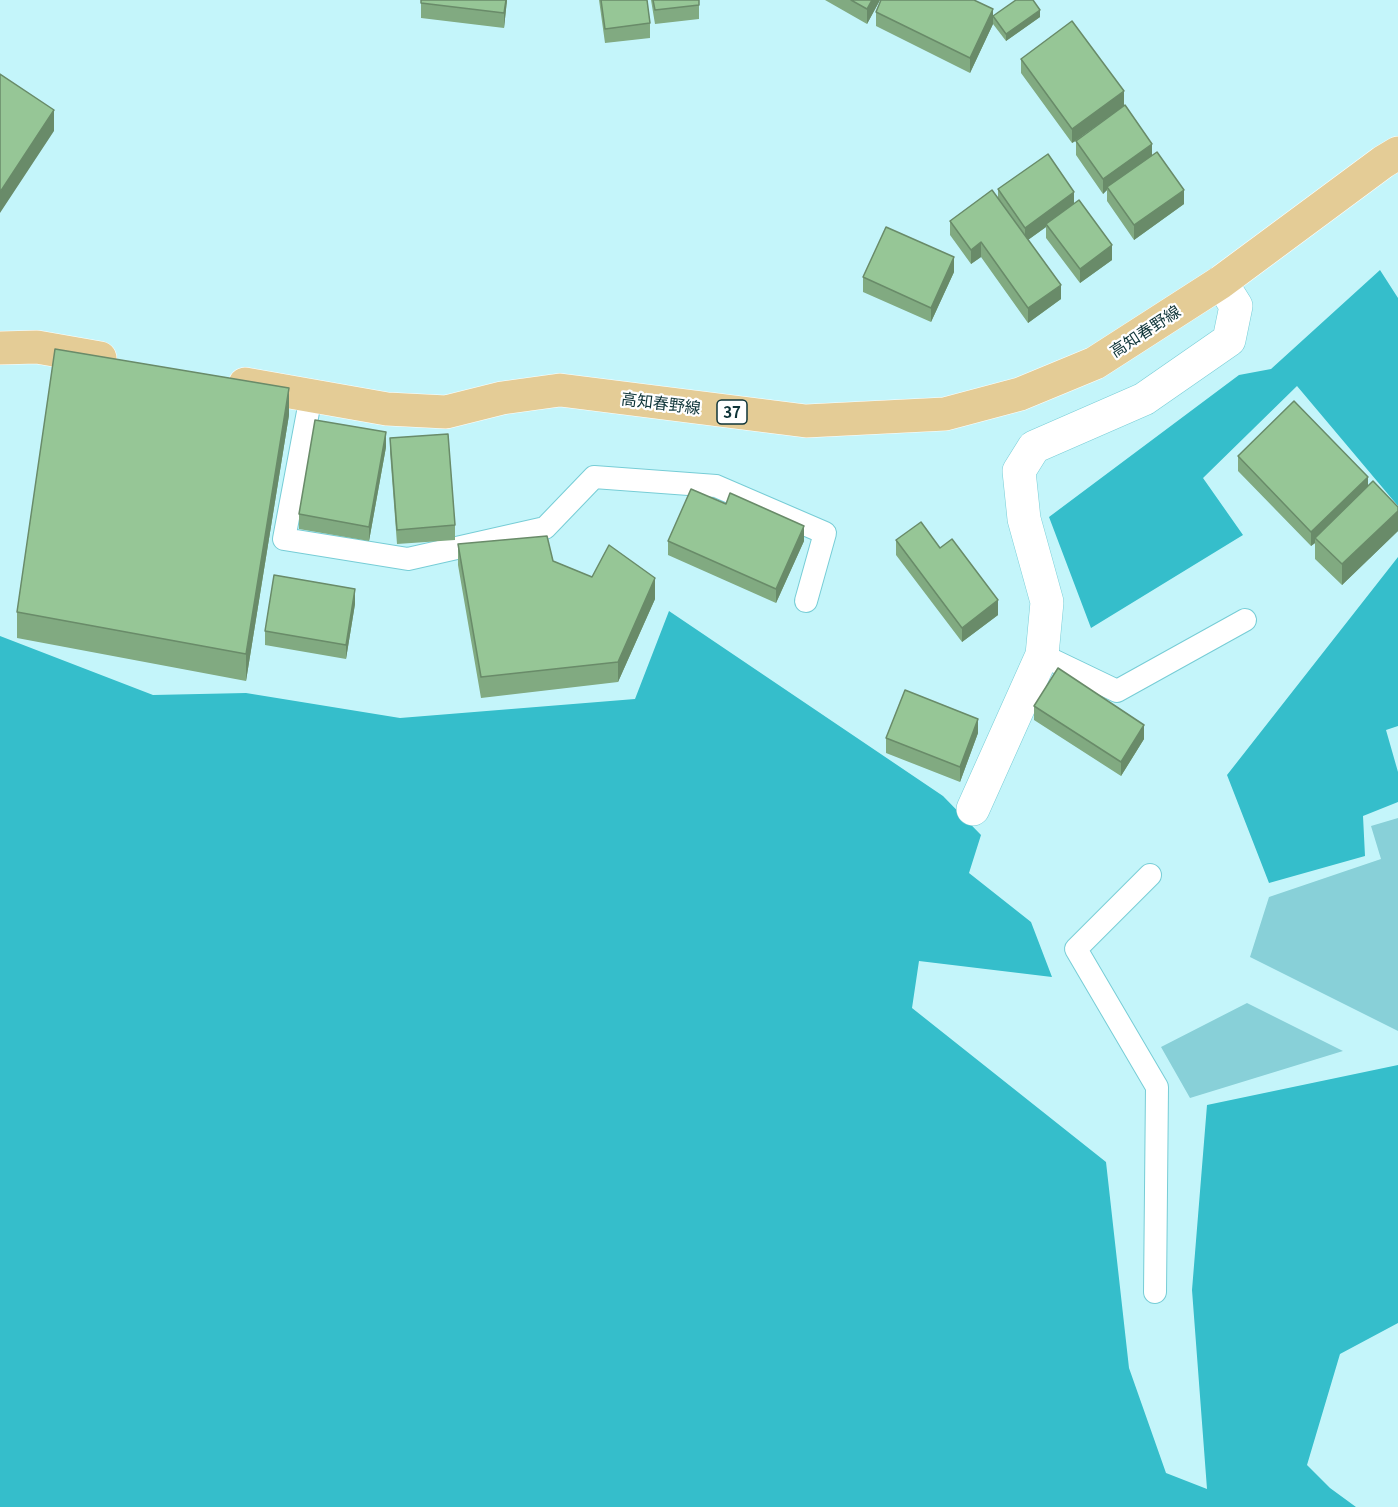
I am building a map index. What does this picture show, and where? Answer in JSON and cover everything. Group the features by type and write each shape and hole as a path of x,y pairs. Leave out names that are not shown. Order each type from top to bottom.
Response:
{"main road":[{"name":"高知春野線","path":"220,380 387,409 446,412 502,398 560,390 806,421 945,414 1020,394 1095,363 1221,282 1398,153"},
{"path":"0,348 37,347 129,364"}],"street":[{"path":"973,809 1042,655 1047,602 1024,519 1019,471 1034,447 1144,399 1228,340 1236,306 1221,282"}],"lane":[{"path":"311,396 284,539 408,559 545,528 594,477 716,486 825,533 806,601"},
{"path":"1042,655 1117,691 1245,620"},
{"path":"1150,875 1076,949 1157,1087 1155,1292"}],"shaded area":[{"path":"1380,270 1398,298 1398,506 1297,386 1203,478 1243,535 1091,628 1049,517 1239,375 1271,369"},
{"path":"1398,557 1398,726 1386,730 1398,772 1398,802 1363,816 1365,856 1269,883 1227,775"},
{"path":"669,611 943,796 981,835 969,873 1031,922 1052,977 919,961 912,1008 1106,1162 1129,1368 1166,1473 1207,1489 1192,1290 1207,1105 1398,1065 1398,1323 1340,1354 1307,1465 1330,1488 1356,1507 0,1507 0,636 153,695 246,693 400,718 635,699"},
{"path":"1398,818 1398,1031 1250,957 1269,897 1381,859 1371,826"},
{"path":"1247,1003 1343,1051 1190,1098 1161,1047"}],"building":[{"path":"421,0 506,0 504,13 421,3"},
{"path":"601,0 647,0 650,23 605,29"},
{"path":"653,0 699,0 699,5 655,10"},
{"path":"851,0 872,0 867,9"},
{"path":"881,0 974,0 993,9 970,58 876,12"},
{"path":"1016,0 1033,0 1040,10 1006,34 993,16"},
{"path":"1072,21 1124,91 1072,129 1021,59"},
{"path":"0,74 54,110 0,192"},
{"path":"1125,105 1152,144 1103,179 1076,141"},
{"path":"1157,152 1184,190 1134,225 1107,187"},
{"path":"1048,154 1074,192 1025,228 998,189"},
{"path":"992,190 1061,285 1028,308 981,242 971,250 950,221"},
{"path":"1079,200 1112,245 1080,269 1046,224"},
{"path":"886,227 954,257 931,308 863,277"},
{"path":"55,349 289,388 246,654 17,612"},
{"path":"1294,401 1368,477 1311,532 1238,456"},
{"path":"315,420 386,432 369,527 299,514"},
{"path":"448,434 455,525 397,530 390,438"},
{"path":"1373,481 1398,507 1398,511 1342,564 1315,538"},
{"path":"691,489 726,504 730,493 804,526 776,589 668,541"},
{"path":"921,522 940,548 952,539 998,600 962,628 896,540"},
{"path":"547,536 553,561 592,577 609,545 655,578 618,662 481,677 458,544"},
{"path":"274,575 355,589 346,645 265,631"},
{"path":"1058,668 1144,725 1121,762 1034,706"},
{"path":"905,690 978,719 960,767 886,738"}]}
